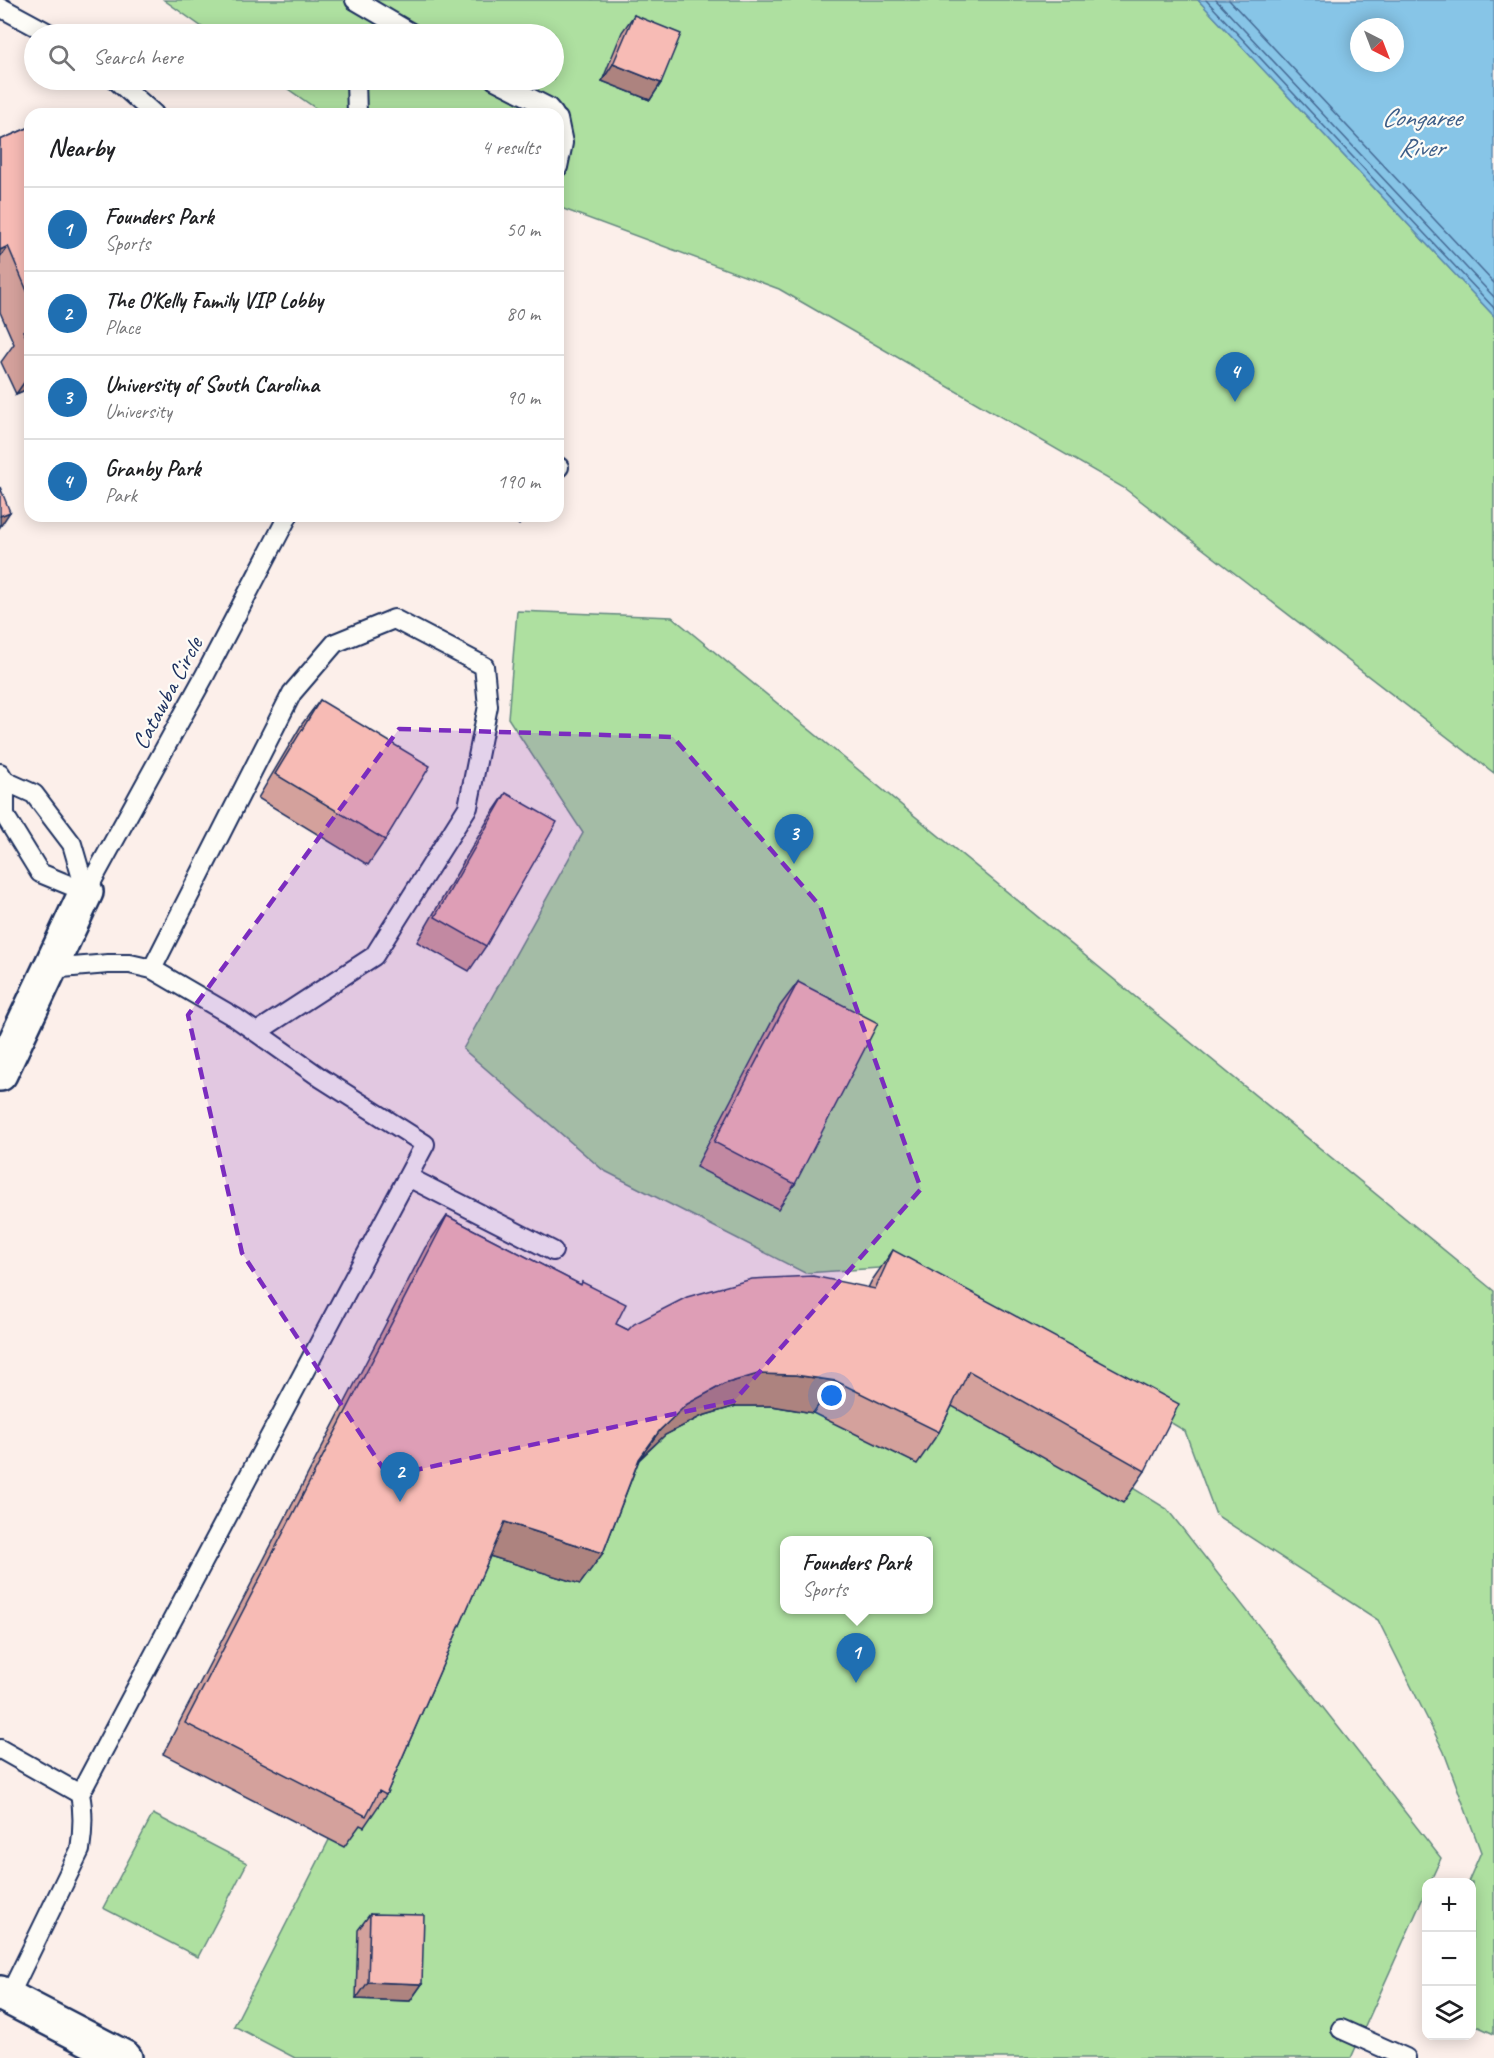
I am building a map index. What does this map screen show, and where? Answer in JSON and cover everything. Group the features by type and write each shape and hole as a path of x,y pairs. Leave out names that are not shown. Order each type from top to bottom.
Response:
{"street":[{"path":"0,1074 86,892"},
{"path":"4,1995 125,2058"}],"lane":[{"path":"355,0 379,24"},
{"path":"0,8 31,24"},
{"path":"127,90 147,108"},
{"path":"356,90 357,108"},
{"path":"513,90 544,108"},
{"name":"Catawba Circle","path":"86,892 205,675 285,522"},
{"path":"153,969 292,693 336,643 394,619 484,666 488,706 468,807 374,957 257,1032"},
{"path":"2,777 34,794 72,844 86,892"},
{"path":"2,777 5,816 40,873 86,892"},
{"path":"4,1995 80,1850 84,1810 80,1794 425,1144 321,1078 257,1032 153,969 130,964 108,964 50,969"},
{"path":"408,1177 553,1251"},
{"path":"0,1749 80,1794"},
{"path":"1341,2030 1406,2058"}],"highlighted area":[{"path":"399,729 673,737 820,906 921,1189 734,1401 388,1476 242,1253 188,1015"}],"green space":[{"path":"164,0 1198,0 1494,316 1494,773 1124,488 779,289 564,209 564,108 315,108 289,90 564,90 564,24 198,24"},
{"path":"517,611 672,617 1494,1291 1494,2034 1476,2026 1476,1878 1470,1878 1481,1852 1444,1752 1378,1620 1216,1515 1185,1431 909,1266 805,1273 603,1170 463,1049 583,833 508,718"},
{"path":"824,1297 1167,1509 1441,1858 1432,1878 1422,1878 1422,1900 1351,2058 295,2058 234,2026 528,1450 623,1333 664,1311"},
{"path":"153,1814 247,1863 198,1957 103,1908"}],"water":[{"name":"Congaree River","path":"1198,0 1494,0 1494,316"}],"building":[{"path":"634,15 681,34 661,83 613,64"},
{"path":"24,130 24,284 8,246 0,250 0,140"},
{"path":"0,487 10,512 0,516"},
{"path":"320,700 430,766 385,840 275,774"},
{"path":"506,793 557,822 486,946 435,917"},
{"path":"798,982 878,1023 795,1184 714,1142"},
{"path":"447,1216 581,1285 582,1282 626,1304 616,1324 628,1330 634,1324 687,1297 752,1279 813,1276 875,1289 893,1250 1179,1404 1145,1471 969,1371 939,1432 836,1381 795,1375 758,1374 724,1384 687,1404 660,1430 639,1459 603,1553 505,1522 386,1795 379,1791 366,1816 185,1723"},
{"path":"370,1914 424,1915 422,1984 368,1982"}],"place":[{"name":"Granby Park","path":"1235,402"},
{"name":"University of South Carolina","path":"794,864"},
{"name":"The O'Kelly Family VIP Lobby","path":"400,1502"},
{"name":"Founders Park","path":"856,1683"}]}
